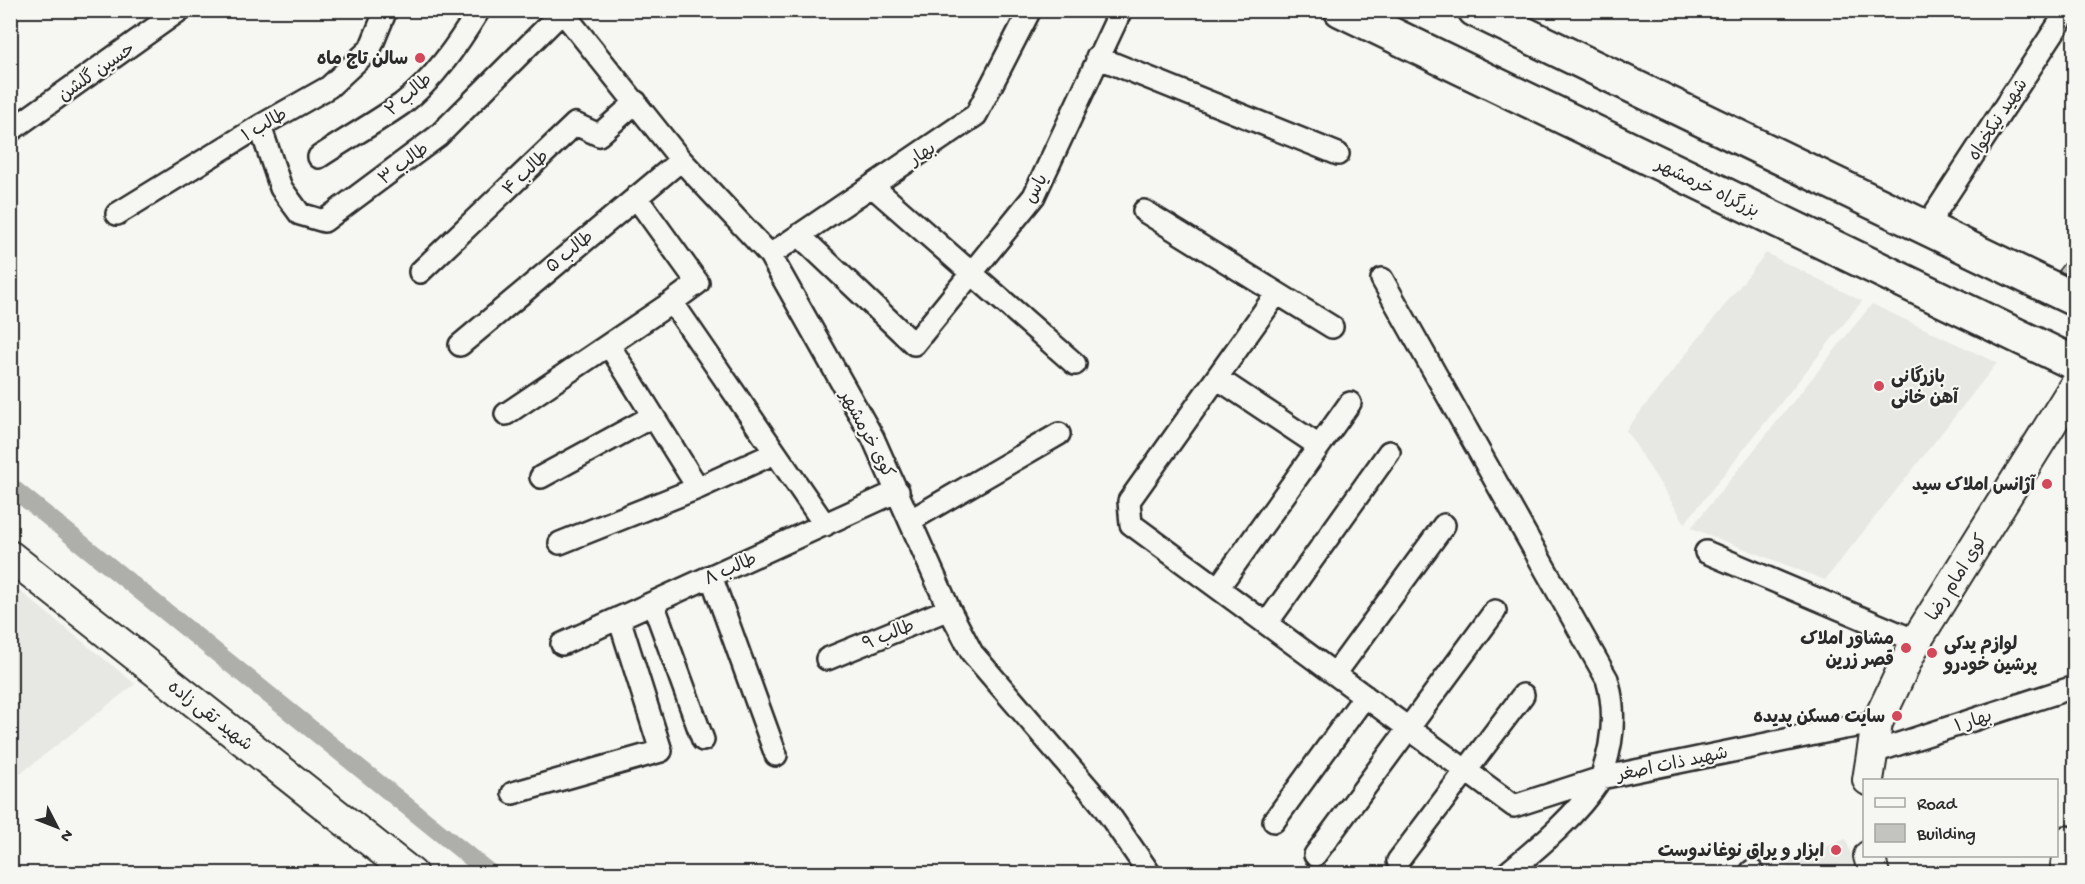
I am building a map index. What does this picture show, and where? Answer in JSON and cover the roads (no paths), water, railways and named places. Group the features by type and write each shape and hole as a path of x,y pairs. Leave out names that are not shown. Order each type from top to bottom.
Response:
{"highway":[{"name":"بزرگراه خرمشهر","path":"1341,10 2074,363"},
{"path":"1475,10 2074,299"}],"main road":[{"name":"کوی امام رضا","path":"1870,767 1877,723 1916,641 2074,387"},
{"name":"شهید تقی زاده","path":"10,556 412,873"},
{"path":"1870,857 1874,873"}],"street":[{"name":"حسین گلشن","path":"10,131 180,10"},
{"name":"طالب ۱","path":"117,214 260,126 330,87 370,50 386,10"},
{"name":"طالب ۲","path":"319,157 402,104 448,56 479,10"},
{"name":"بهار","path":"770,255 976,116 1030,10"},
{"name":"یاس","path":"799,235 914,344 1034,196 1097,57 1121,10"},
{"name":"شهید نیکخواه","path":"1926,227 2068,10"},
{"name":"طالب ۳","path":"260,126 281,188 300,214 324,221 438,136 563,11"},
{"name":"کوی خرمشهر","path":"563,11 681,160 770,255 828,363 873,438 949,609 972,653 1101,803 1150,873"},
{"path":"1097,57 1338,154"},
{"name":"طالب ۴","path":"420,272 575,124 599,135 636,102"},
{"name":"طالب ۵","path":"460,345 681,160"},
{"path":"872,186 1075,364"},
{"path":"506,414 698,283 636,197"},
{"path":"1144,211 1332,327"},
{"path":"1277,293 1129,501 1131,524 1514,806 1601,778 1610,753 1612,736 1613,698 1607,679 1382,279"},
{"path":"672,302 825,525"},
{"path":"609,345 699,488"},
{"path":"1217,378 1319,447"},
{"path":"1218,588 1350,403"},
{"path":"541,477 653,416"},
{"path":"911,520 1059,434"},
{"path":"1267,623 1389,452"},
{"path":"560,543 699,488 775,453"},
{"name":"طالب ۸","path":"562,644 898,491"},
{"path":"1335,674 1444,525"},
{"path":"1706,552 1916,641"},
{"path":"711,576 776,755"},
{"path":"653,603 703,740"},
{"name":"طالب ۹","path":"827,659 949,609"},
{"path":"1315,855 1495,611"},
{"path":"513,793 661,750 619,618"},
{"name":"بهار ۱","path":"1870,767 2074,687"},
{"path":"1398,861 1523,695"},
{"path":"1274,821 1365,696"},
{"name":"شهید ذات اصغر","path":"1506,873 1569,819 1586,801 1601,778 1877,723"},
{"path":"2061,873 2066,836"}],"waterway":[{"path":"10,486 491,874"}],"place":[{"name":"سالن تاج ماه","path":"420,58"},
{"name":"بازرگانی آهن خانی","path":"1879,386"},
{"name":"آژانس املاک سید","path":"2047,484"},
{"name":"مشاور املاک قصر زرین","path":"1906,648"},
{"name":"لوازم یدکی پرشین خودرو","path":"1932,653"},
{"name":"سایت مسکن پدیده","path":"1897,716"},
{"name":"ابزار و یراق نوغاندوست","path":"1836,850"}]}
